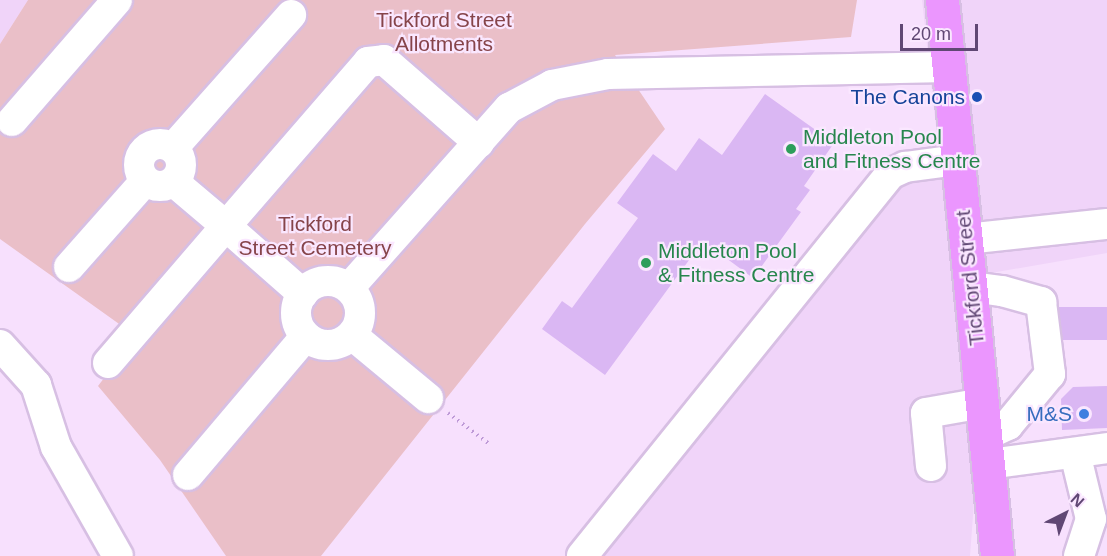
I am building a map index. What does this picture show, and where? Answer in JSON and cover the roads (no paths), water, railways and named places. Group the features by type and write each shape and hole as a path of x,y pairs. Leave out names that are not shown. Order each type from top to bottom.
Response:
{"main road":[{"name":"Tickford Street","path":"942,0 997,556"}],"street":[{"path":"12,121 117,0"},
{"path":"291,15 173,148 155,145 144,151 139,170 226,226 303,294"},
{"path":"108,363 368,62 384,60 479,142"},
{"path":"349,288 508,108 552,85 608,74 948,67"},
{"path":"582,556 890,174 905,167 957,160"},
{"path":"69,267 159,181"},
{"path":"966,239 1107,224"},
{"path":"325,282 333,282 349,288 360,306 360,317 352,335 344,342 324,345 306,336 301,329 296,311 303,294 309,288 325,282"},
{"path":"972,287 1002,291 1041,302 1050,374 988,450"},
{"path":"352,335 428,398"},
{"path":"188,475 306,336"},
{"path":"0,345 36,385 56,447 118,556"},
{"path":"931,466 926,413 983,403"},
{"path":"988,450 1075,453 1107,448"},
{"path":"1075,453 1091,519 1079,556"}],"place":[{"name":"The Canons","path":"977,97"},
{"name":"Middleton Pool and Fitness Centre","path":"791,149"},
{"name":"Middleton Pool & Fitness Centre","path":"646,263"},
{"name":"M&S","path":"1084,414"}],"park label":[{"name":"Tickford Street Allotments","path":"444,32"},
{"name":"Tickford Street Cemetery","path":"315,236"}]}
